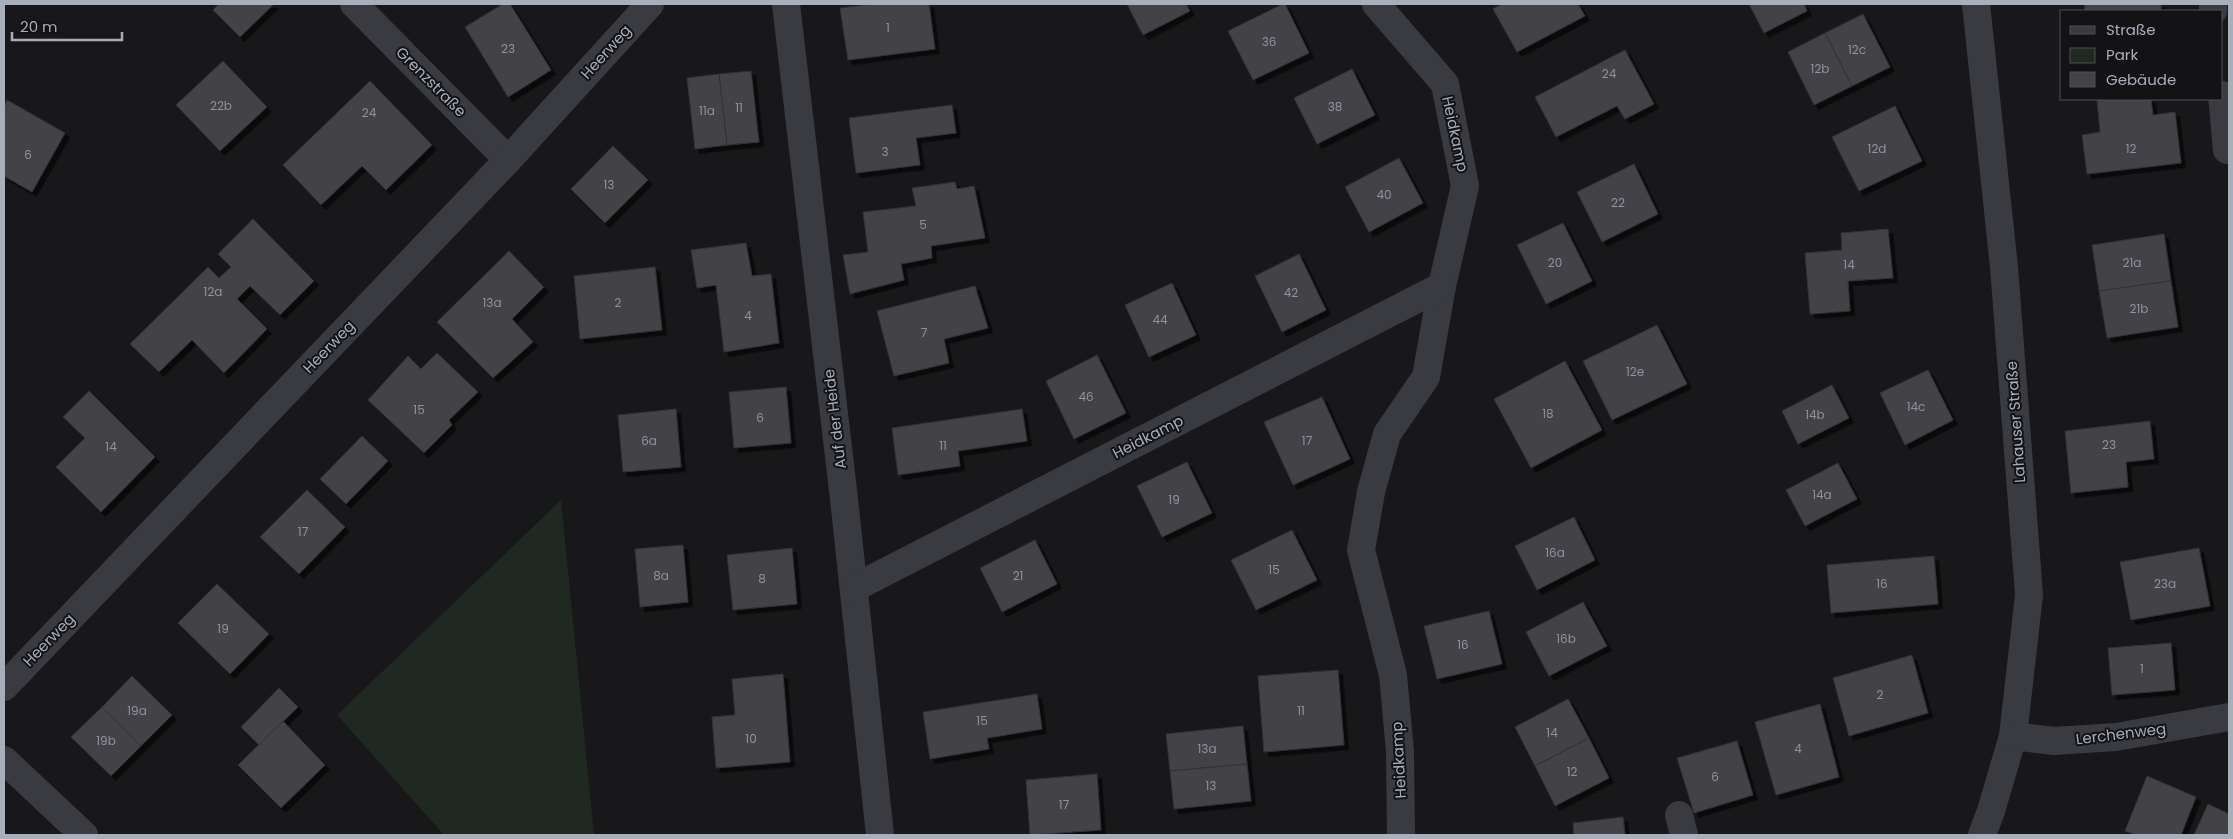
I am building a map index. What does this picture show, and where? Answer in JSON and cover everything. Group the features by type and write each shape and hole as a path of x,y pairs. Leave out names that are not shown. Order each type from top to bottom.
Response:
{"street":[{"name":"Grenzstraße","path":"354,4 508,160"},
{"name":"Heerweg","path":"4,686 508,160 650,4"},
{"name":"Auf der Heide","path":"786,4 854,588 880,835"},
{"name":"Heidkamp","path":"1376,4 1444,84 1465,186 1442,286 1426,377 1388,434 1371,492 1361,550 1393,675 1400,751 1402,835"},
{"name":"Lahauser Straße","path":"1976,4 2004,267 2029,595 2013,736 1982,835"},
{"path":"2223,100 2228,150"},
{"name":"Heidkamp","path":"854,588 1442,286"},
{"name":"Lerchenweg","path":"2013,736 2054,741 2116,737 2229,718"},
{"path":"4,760 84,835"}],"green space":[{"path":"561,500 594,835 444,835 337,715"}],"building":[{"path":"219,4 274,4 240,37 213,10"},
{"path":"503,4 510,4 551,70 508,97 465,27"},
{"path":"874,4 929,4 935,49 848,60 840,8"},
{"path":"1127,4 1186,4 1190,11 1143,35"},
{"path":"1285,4 1309,53 1253,80 1228,31"},
{"path":"1502,4 1578,4 1585,16 1517,52 1493,9"},
{"path":"1749,4 1804,4 1807,11 1764,33"},
{"path":"2084,4 2161,4 2161,10 2085,10"},
{"path":"1863,14 1890,67 1852,86 1825,33"},
{"path":"1825,33 1852,86 1814,105 1788,52"},
{"path":"1625,50 1654,104 1625,119 1617,106 1556,137 1535,97"},
{"path":"223,61 267,107 220,151 176,105"},
{"path":"1352,69 1375,115 1317,144 1294,98"},
{"path":"751,71 759,142 727,145 719,74"},
{"path":"719,74 727,145 695,149 687,78"},
{"path":"370,81 432,145 386,190 362,166 321,205 283,165"},
{"path":"7,100 65,133 32,192 4,176 4,107"},
{"path":"2097,100 2151,100 2153,115 2175,112 2181,163 2087,174 2082,135 2100,132"},
{"path":"952,105 956,133 916,138 920,165 856,173 849,118"},
{"path":"1895,106 1922,161 1859,191 1832,137"},
{"path":"613,146 648,180 605,223 571,189"},
{"path":"1399,158 1423,203 1369,232 1345,187"},
{"path":"1634,164 1658,214 1602,242 1577,192"},
{"path":"955,182 957,189 974,186 985,238 931,246 932,258 901,264 904,280 850,294 843,255 868,252 863,212 916,206 912,188"},
{"path":"253,219 314,281 280,315 250,286 237,299 267,329 224,373 192,340 159,372 130,344 208,267 219,278 231,267 218,254"},
{"path":"1563,223 1592,281 1546,304 1517,245"},
{"path":"1888,229 1893,278 1848,281 1850,311 1810,314 1805,253 1842,250 1841,233"},
{"path":"2164,234 2171,281 2099,291 2092,245"},
{"path":"746,243 752,276 771,274 779,343 724,352 716,285 697,288 691,250"},
{"path":"509,251 544,287 512,319 533,342 493,378 437,322"},
{"path":"1299,254 1326,310 1282,332 1255,276"},
{"path":"655,267 662,330 580,339 574,276"},
{"path":"2171,281 2178,327 2107,338 2099,291"},
{"path":"1172,283 1196,335 1149,357 1125,305"},
{"path":"975,286 988,328 944,339 949,363 894,376 877,311"},
{"path":"1657,325 1687,384 1612,420 1583,361"},
{"path":"437,353 478,392 449,420 452,425 424,453 368,400 408,356 421,369"},
{"path":"1097,355 1126,413 1074,439 1046,381"},
{"path":"1565,361 1602,430 1531,468 1494,399"},
{"path":"1928,370 1953,420 1905,445 1880,393"},
{"path":"1832,385 1849,418 1798,444 1782,411"},
{"path":"786,387 791,443 734,448 729,392"},
{"path":"89,391 155,457 101,512 56,467 85,438 63,417"},
{"path":"1322,397 1350,459 1293,485 1264,422"},
{"path":"676,409 681,467 623,472 618,415"},
{"path":"1022,409 1027,441 958,451 960,466 898,475 892,428"},
{"path":"2150,421 2154,459 2126,462 2128,487 2071,493 2065,431"},
{"path":"362,436 388,461 346,504 320,479"},
{"path":"1187,462 1212,513 1162,537 1137,486"},
{"path":"1838,463 1857,499 1805,526 1786,490"},
{"path":"307,490 345,527 299,574 260,537"},
{"path":"1574,517 1595,560 1537,590 1515,546"},
{"path":"1292,530 1317,580 1256,610 1231,560"},
{"path":"1035,540 1057,584 1002,612 980,568"},
{"path":"683,545 688,602 640,607 635,549"},
{"path":"792,548 797,604 733,610 727,555"},
{"path":"2199,548 2210,606 2131,620 2120,562"},
{"path":"1934,556 1938,604 1831,613 1827,565"},
{"path":"217,584 269,634 230,674 178,623"},
{"path":"1583,602 1607,646 1549,676 1526,632"},
{"path":"1489,611 1502,664 1437,679 1424,626"},
{"path":"2171,643 2175,690 2112,695 2108,648"},
{"path":"1912,655 1928,713 1849,736 1833,678"},
{"path":"1338,670 1344,745 1264,752 1258,676"},
{"path":"783,674 790,762 716,768 712,717 735,715 732,679"},
{"path":"132,676 172,715 141,746 102,707"},
{"path":"279,688 298,707 259,745 241,727"},
{"path":"1037,694 1042,729 987,738 989,749 930,759 923,712"},
{"path":"1568,699 1589,738 1535,766 1515,727"},
{"path":"1820,704 1839,777 1776,795 1755,722"},
{"path":"102,707 141,746 111,776 71,737"},
{"path":"283,721 325,765 281,808 238,765"},
{"path":"1243,726 1247,764 1170,771 1166,734"},
{"path":"1589,738 1609,778 1555,806 1535,766"},
{"path":"1737,741 1753,795 1694,813 1677,758"},
{"path":"1247,764 1251,801 1174,809 1170,771"},
{"path":"1097,774 1101,830 1030,835 1026,780"},
{"path":"2147,776 2196,797 2181,835 2136,835 2125,831"},
{"path":"2208,804 2229,814 2229,835 2194,835"},
{"path":"1623,817 1625,835 1574,835 1573,823"}]}
